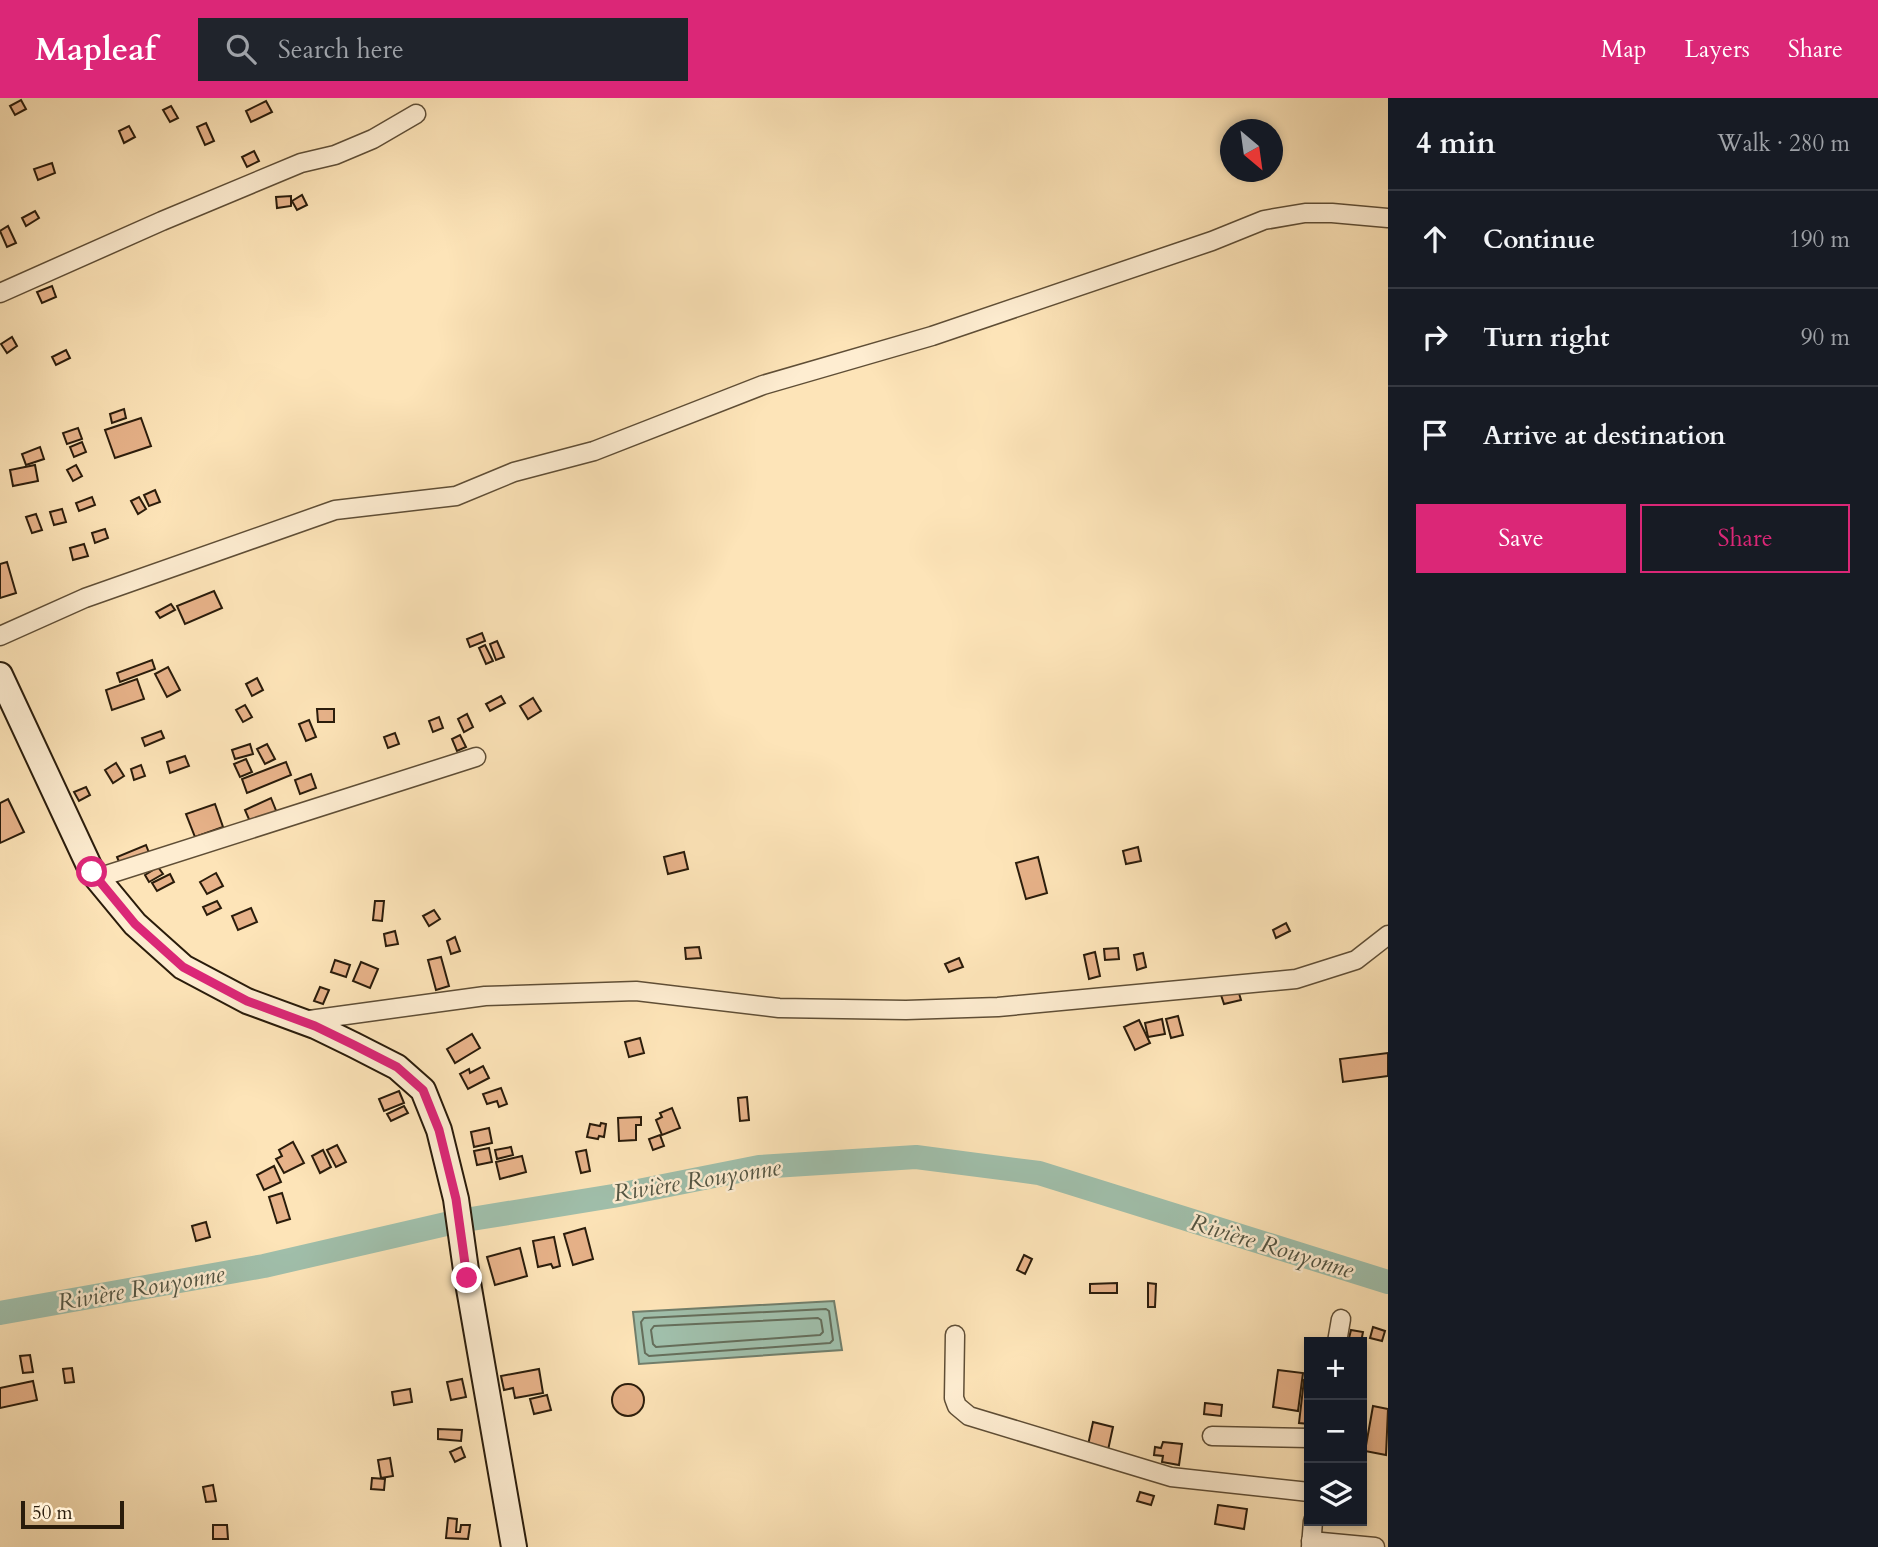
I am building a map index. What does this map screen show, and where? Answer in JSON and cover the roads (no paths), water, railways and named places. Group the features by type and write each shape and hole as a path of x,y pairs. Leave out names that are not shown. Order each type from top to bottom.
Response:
{"main road":[{"path":"0,675 92,872 135,924 183,967 247,1001 301,1021 397,1067 423,1090 439,1130 456,1199 467,1278 514,1547"}],"street":[{"path":"0,293 302,163 335,155 373,139 416,114"},
{"path":"0,636 85,598 335,510 456,496 514,472 594,450 763,385 932,336 1212,241 1264,220 1305,213 1388,218"},
{"path":"97,878 476,757"},
{"path":"301,1021 485,996 636,991 779,1008 906,1010 998,1007 1296,979 1356,960 1388,935"},
{"path":"1337,1337 1341,1320"},
{"path":"955,1335 954,1398 957,1406 968,1416 1171,1477 1304,1491"},
{"path":"1212,1436 1304,1438"},
{"path":"1313,1526 1311,1544 1375,1547"}],"water":[{"path":"834,1301 842,1350 639,1364 633,1312"}],"waterway":[{"name":"Rivière Rouyonne","path":"0,1313 264,1266 459,1221 613,1196 759,1167 916,1157 1039,1173 1388,1282"}]}
